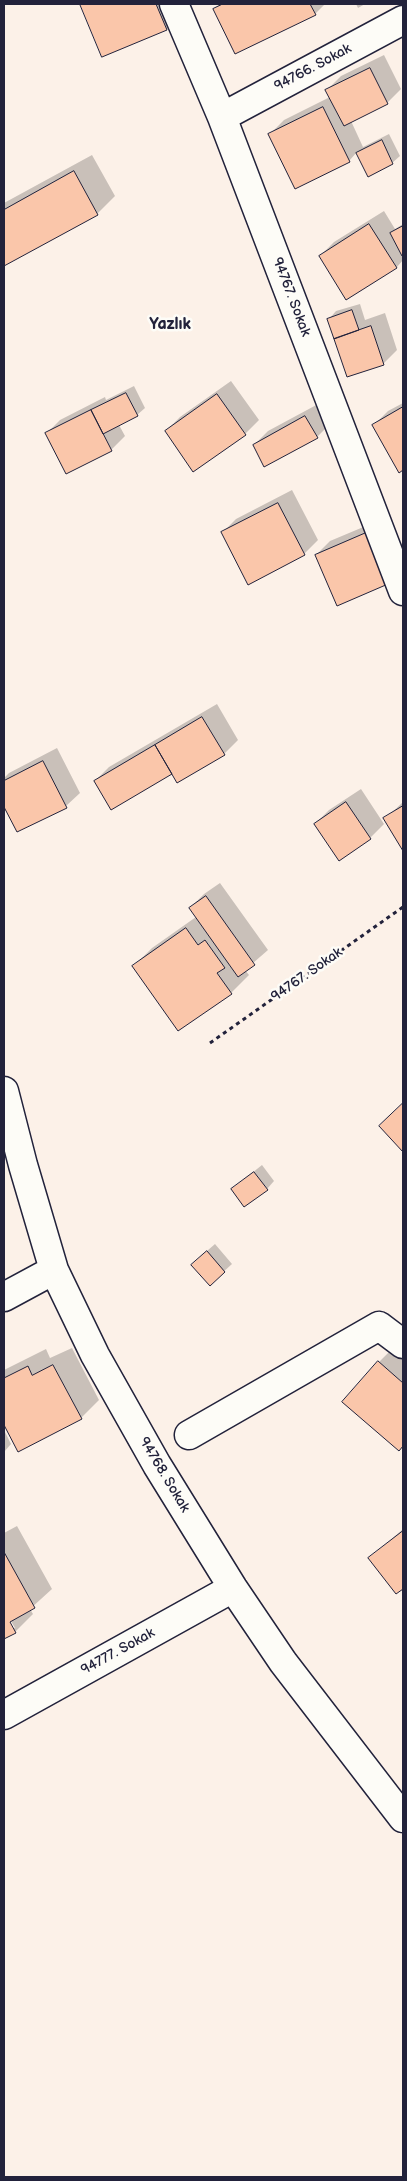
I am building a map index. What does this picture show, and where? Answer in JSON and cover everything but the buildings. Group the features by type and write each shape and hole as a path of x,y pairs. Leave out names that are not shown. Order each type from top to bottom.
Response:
{"street":[{"name":"94767. Sokak","path":"174,4 222,117 403,591"},
{"name":"94766. Sokak","path":"222,117 403,20"},
{"name":"94768. Sokak","path":"4,1091 23,1165 54,1270 94,1355 157,1465 233,1588 283,1662 403,1818"},
{"path":"4,1297 54,1270"},
{"path":"189,1435 379,1326 403,1344"},
{"name":"94777. Sokak","path":"4,1715 233,1588"}],"path":[{"name":"94767. Sokak","path":"210,1043 403,906"}],"district":[{"name":"Yazlık","path":"170,325"}]}
